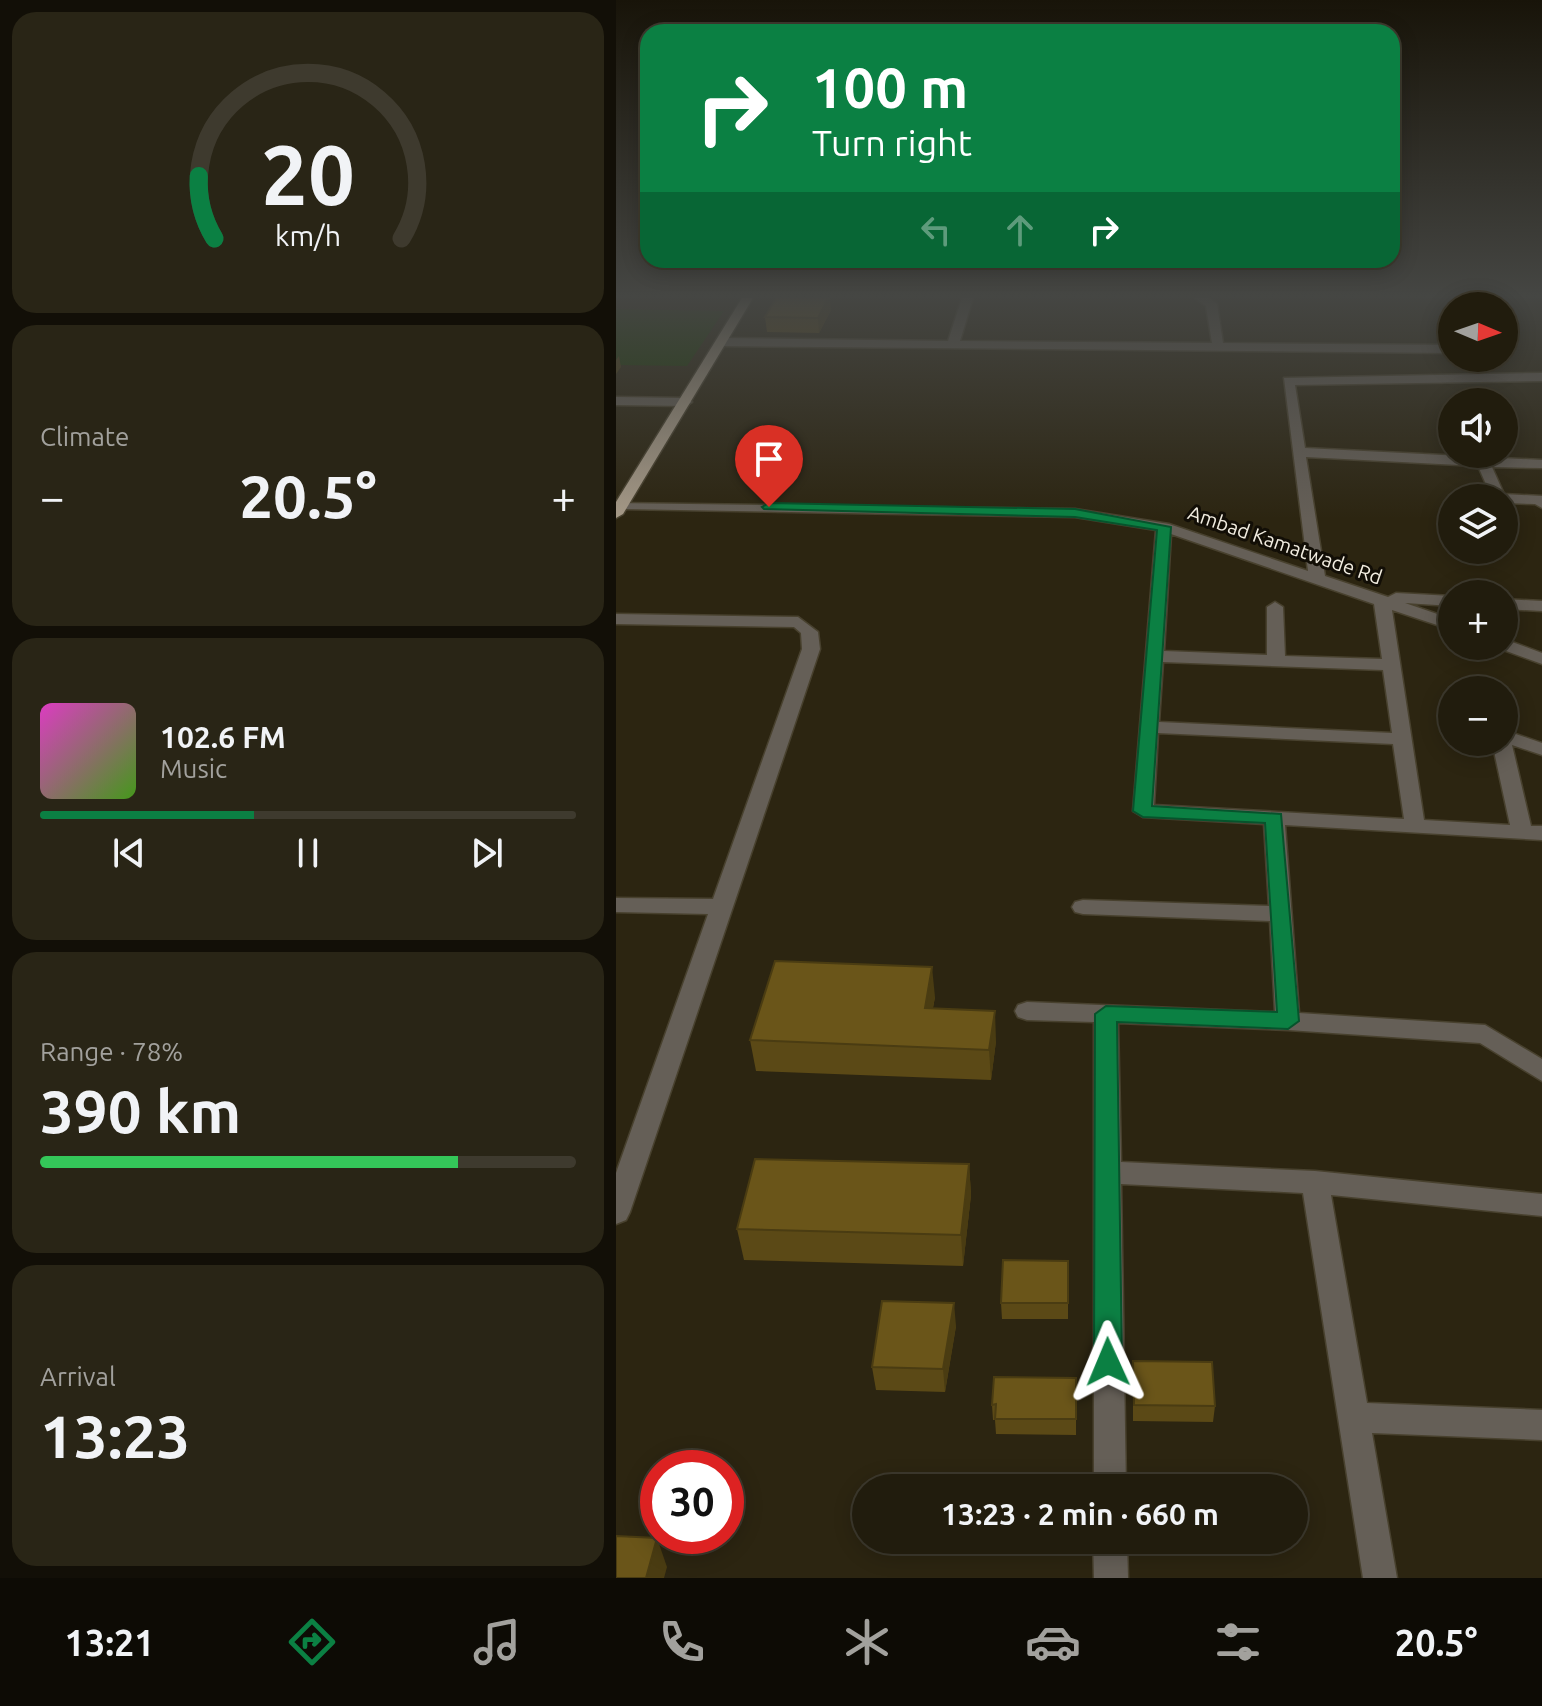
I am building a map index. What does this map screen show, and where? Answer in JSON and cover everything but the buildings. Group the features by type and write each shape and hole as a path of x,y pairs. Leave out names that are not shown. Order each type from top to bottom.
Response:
{"main road":[{"path":"619,510 704,372"}],"street":[{"path":"1317,580 1288,381 1474,372 1542,377"},
{"path":"616,401 686,402"},
{"path":"1299,452 1438,460"},
{"path":"1518,463 1542,464"},
{"path":"1486,468 1499,498 1540,500 1542,504"},
{"name":"Ambad Kamatwade Rd","path":"619,510 1075,513 1164,527 1438,620"},
{"path":"1164,527 1143,811 1532,832 1507,756"},
{"path":"1415,826 1392,665 1374,598 1438,600"},
{"path":"1518,605 1542,606"},
{"path":"1275,607 1276,660"},
{"path":"616,619 798,622 809,632 811,649 616,1212"},
{"path":"1518,650 1542,659"},
{"path":"1154,656 1392,665"},
{"path":"1149,727 1402,739"},
{"path":"1518,741 1542,749"},
{"path":"1274,818 1288,1021"},
{"path":"616,905 722,907"},
{"path":"1083,907 1281,914"},
{"path":"1027,1011 1288,1021 1485,1034 1542,1071"},
{"path":"1106,1014 1110,1474"},
{"path":"1105,1172 1315,1182 1542,1205"},
{"path":"1315,1182 1380,1578"},
{"path":"1354,1417 1542,1425"},
{"path":"1110,1554 1111,1578"}],"route":[{"path":"769,507 1075,513 1164,527 1143,811 1274,818 1288,1021 1106,1014 1108,1362"}]}
